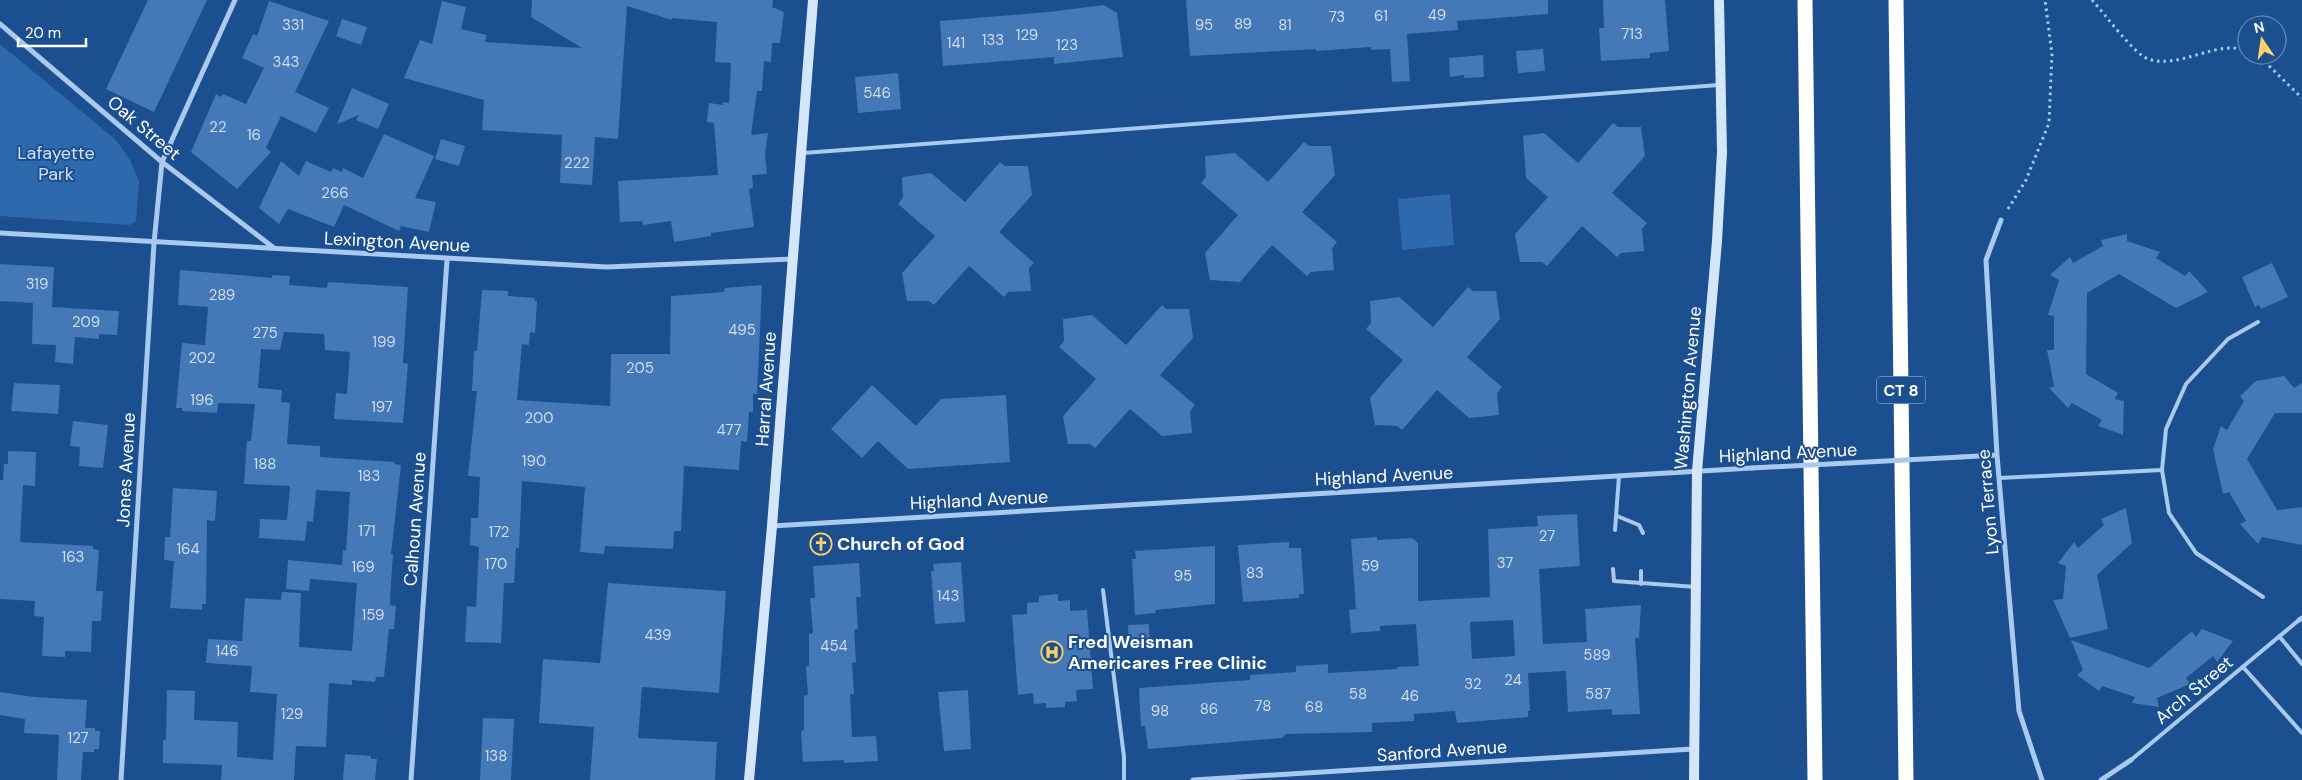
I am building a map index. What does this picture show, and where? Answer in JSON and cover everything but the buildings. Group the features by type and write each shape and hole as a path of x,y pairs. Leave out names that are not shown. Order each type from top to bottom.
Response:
{"highway":[{"path":"1805,0 1815,780"},
{"name":"CT 8","path":"1896,0 1906,780"}],"main road":[{"name":"Harral Avenue","path":"748,780 772,526 813,0"},
{"name":"Washington Avenue","path":"1694,780 1697,471 1722,152 1719,0"}],"street":[{"name":"Jones Avenue","path":"121,780 154,243 162,162 235,0"},
{"name":"Oak Street","path":"0,24 162,162 274,248"},
{"name":"Lyon Terrace","path":"2001,220 1986,260 1997,455 2019,711 2042,780"},
{"name":"Lexington Avenue","path":"0,233 154,243 274,248 447,260 608,267 793,259"},
{"name":"Calhoun Avenue","path":"411,780 447,260"},
{"name":"Highland Avenue","path":"772,526 1997,455"},
{"name":"Sanford Avenue","path":"1193,780 1693,749"},
{"name":"Arch Street","path":"2101,780 2131,760"}],"lane":[{"path":"801,153 1721,85"},
{"path":"2258,322 2228,339 2186,384 2166,429 2162,470 2169,514 2196,553 2263,597"},
{"path":"1999,478 2162,470"},
{"path":"1615,530 1619,476"},
{"path":"1617,516 1639,524 1643,533"},
{"path":"1613,569 1614,581 1696,587"},
{"path":"1641,571 1641,584"},
{"path":"1103,590 1124,757 1124,780"},
{"name":"Arch Street","path":"2131,760 2300,619"},
{"path":"2279,636 2302,664"},
{"path":"2243,667 2302,733"}],"path":[{"path":"2001,220 2026,180 2049,123 2052,54 2045,0"},
{"path":"2092,0 2128,41 2147,59 2173,62 2211,50 2237,49"},
{"path":"2268,65 2302,98"}],"green space":[{"name":"Lafayette Park","path":"0,44 116,140 130,160 139,181 136,221 129,225 0,216"},
{"path":"1450,194 1454,245 1402,250 1398,199"}],"place":[{"name":"Church of God","path":"821,544"},
{"name":"Fred Weisman Americares Free Clinic","path":"1052,652"}]}
